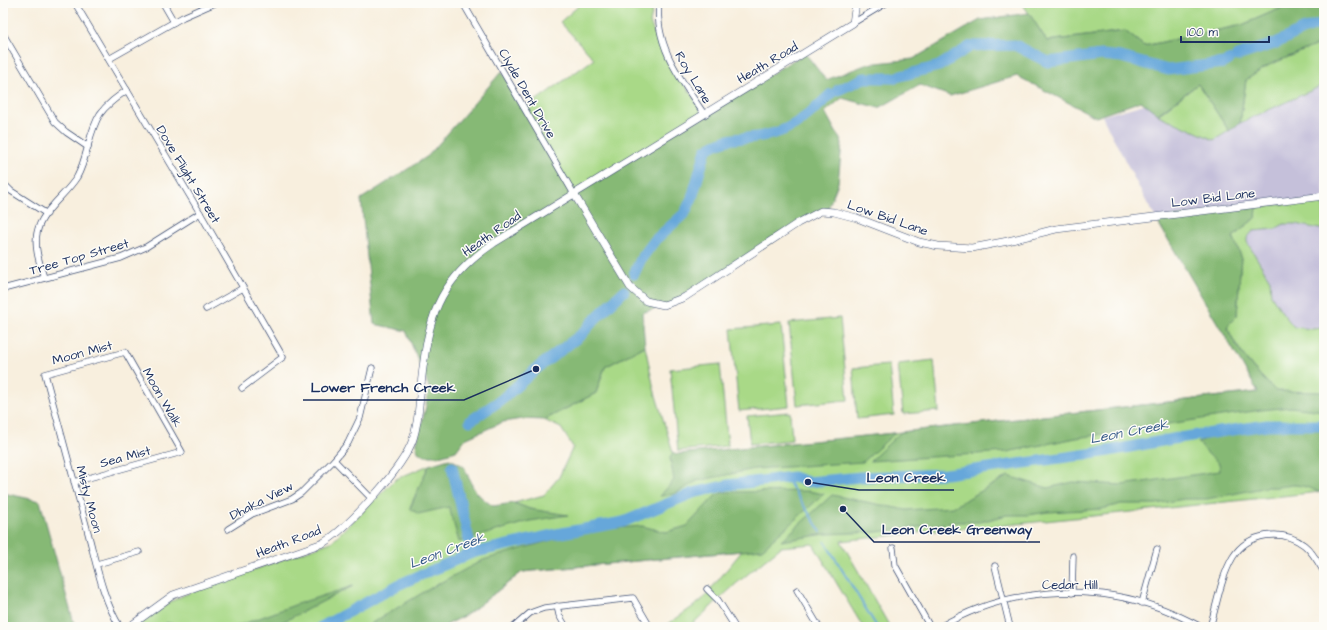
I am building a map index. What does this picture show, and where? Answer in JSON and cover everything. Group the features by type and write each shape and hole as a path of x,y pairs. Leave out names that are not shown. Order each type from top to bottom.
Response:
{"street":[{"name":"Dove Flight Street","path":"75,3 200,213 283,357 242,388"},
{"path":"163,3 174,22"},
{"path":"109,59 174,22 216,3"},
{"name":"Clyde Dent Drive","path":"463,3 574,194"},
{"name":"Roy Lane","path":"659,3 660,28 665,49 679,76 704,114"},
{"path":"853,23 856,3"},
{"name":"Heath Road","path":"129,627 173,595 323,543 337,532 386,482 404,458 413,439 418,416 426,342 434,312 449,285 481,251 886,3"},
{"path":"3,34 55,122 66,132 88,147"},
{"path":"44,278 37,251 36,235 39,226 77,176 93,129 100,114 111,101 127,90"},
{"path":"3,183 47,214"},
{"name":"Low Bid Lane","path":"574,194 632,290 646,301 664,305 686,297 798,223 821,211 834,212 857,218 919,242 938,246 972,248 1056,229 1324,196"},
{"name":"Tree Top Street","path":"3,288 126,256 146,247 200,213"},
{"path":"206,309 243,288"},
{"name":"Moon Mist","path":"45,374 125,352"},
{"name":"Moon Walk","path":"125,352 182,452"},
{"name":"Dhaka View","path":"228,529 252,514 292,499 301,493 334,460 348,443 360,418 372,368"},
{"name":"Misty Moon","path":"45,374 108,605 120,627"},
{"name":"Sea Mist","path":"74,482 182,452"},
{"path":"334,460 371,498"},
{"path":"1210,627 1227,569 1234,556 1247,542 1256,538 1276,535 1296,540 1312,552 1324,572"},
{"path":"893,548 895,565 930,627"},
{"path":"1142,603 1157,549"},
{"path":"97,564 139,552"},
{"path":"1072,593 1074,556"},
{"path":"994,566 1010,627"},
{"path":"707,589 718,600 735,627"},
{"path":"798,590 819,627"},
{"name":"Cedar Hill","path":"940,627 966,614 1004,601 1038,594 1072,593 1106,595 1142,603 1181,616 1201,627"},
{"path":"514,627 537,610 557,606 633,598 650,627"},
{"path":"557,606 559,615 566,627"}],"shaded area":[{"path":"1324,53 1324,392 1259,392 1147,203 1102,116"}],"green space":[{"path":"582,3 654,3 650,23 662,49 704,114 574,194 524,109 594,59 560,22"},
{"path":"1022,3 1293,3 1242,25 1144,46 1125,31 1047,41"},
{"path":"1293,3 1324,3 1324,42 1269,65 1246,80 1240,123 1229,131 1198,84 1158,114 1141,101 1096,117 1017,76 950,96 920,85 879,108 842,98 825,112 842,143 838,183 827,211 821,211 677,301 642,313 645,346 605,367 596,393 544,420 522,419 503,422 465,439 456,451 439,456 425,456 418,452 416,446 429,387 406,331 374,324 361,199 428,156 502,71 574,194 805,53 826,80 868,64 913,59 980,20 1029,13 1047,41 1125,31 1144,46 1242,25"},
{"path":"1324,42 1324,83 1319,87 1240,123 1246,80 1269,65"},
{"path":"1198,84 1229,131 1214,140 1158,115"},
{"path":"1324,199 1324,230 1296,224 1284,224 1275,229 1253,231 1247,238 1247,242 1270,280 1271,295 1294,327 1312,329 1324,328 1324,494 1320,492 841,541 890,627 863,627 813,544 781,547 737,583 689,627 664,627 701,601 742,551 522,572 469,613 443,627 185,627 166,623 163,627 135,627 172,601 184,595 331,542 396,479 429,465 410,507 448,493 503,514 524,507 514,503 544,495 559,477 573,447 561,428 544,420 596,393 605,367 645,346 654,389 673,452 671,458 1275,390 1241,352 1227,326 1237,316 1241,256 1233,237 1256,217 1257,207"},
{"path":"1257,207 1256,217 1233,237 1241,256 1237,316 1227,326 1241,353 1276,391 1324,392 1324,411 1291,407 1261,410 1076,438 1007,452 870,461 901,432 1258,392 1156,219"},
{"path":"840,318 848,400 797,405 789,323"},
{"path":"781,325 789,406 739,411 731,329"},
{"path":"934,360 939,411 903,414 898,364"},
{"path":"720,364 728,446 678,451 670,369"},
{"path":"889,365 894,415 857,419 853,368"},
{"path":"790,412 792,440 750,444 747,416"},
{"path":"1275,428 1324,430 1324,494 1297,485 1268,487 1207,499 1184,499 1156,504 1121,504 1102,509 1048,512 1028,515 1007,515 980,522 958,522 877,532 826,534 781,541 832,495 906,510 953,507 1008,476 1048,488 1073,482 1122,485 1220,471 1219,463 1208,454 1198,442 1219,434"},
{"path":"895,433 863,462 755,469 697,481 675,494 660,496 674,480 670,458 673,452 677,454"},
{"path":"449,459 464,468 477,493 493,506 514,503 530,509 568,515 530,521 459,542 449,507 418,514 410,508 429,465"},
{"path":"808,491 824,494 762,549 522,572 469,613 443,627 365,627 434,586 483,560 555,539 605,529 642,526 666,532 687,526 715,496 724,492"},
{"path":"3,493 40,501 75,627 3,627"},
{"path":"353,586 273,627 235,627 300,603"},
{"path":"166,623 200,626 163,627"}],"waterway":[{"path":"1237,56 1274,44 1302,30 1324,23"},
{"path":"838,90 864,78 893,78 939,66 971,46 1015,45 1048,62 1102,55 1121,57 1168,70 1224,63 1229,60"},
{"path":"634,274 641,259 655,240 685,213 692,198 706,150 714,145 729,140 758,137 777,133 786,129 810,114 831,94"},
{"path":"470,421 501,400 536,369 582,334 624,291"},
{"name":"Leon Creek","path":"321,627 400,584 472,553 556,534 623,522 693,493 728,485 793,477 808,482 861,477 946,474 1103,452 1178,438 1267,425 1324,425"},
{"path":"452,467 472,553"},
{"path":"786,478 821,532"},
{"path":"825,542 877,627"}],"place":[{"name":"Lower French Creek","path":"536,369"},
{"name":"Leon Creek","path":"808,482"},
{"name":"Leon Creek Greenway","path":"843,509"}]}
